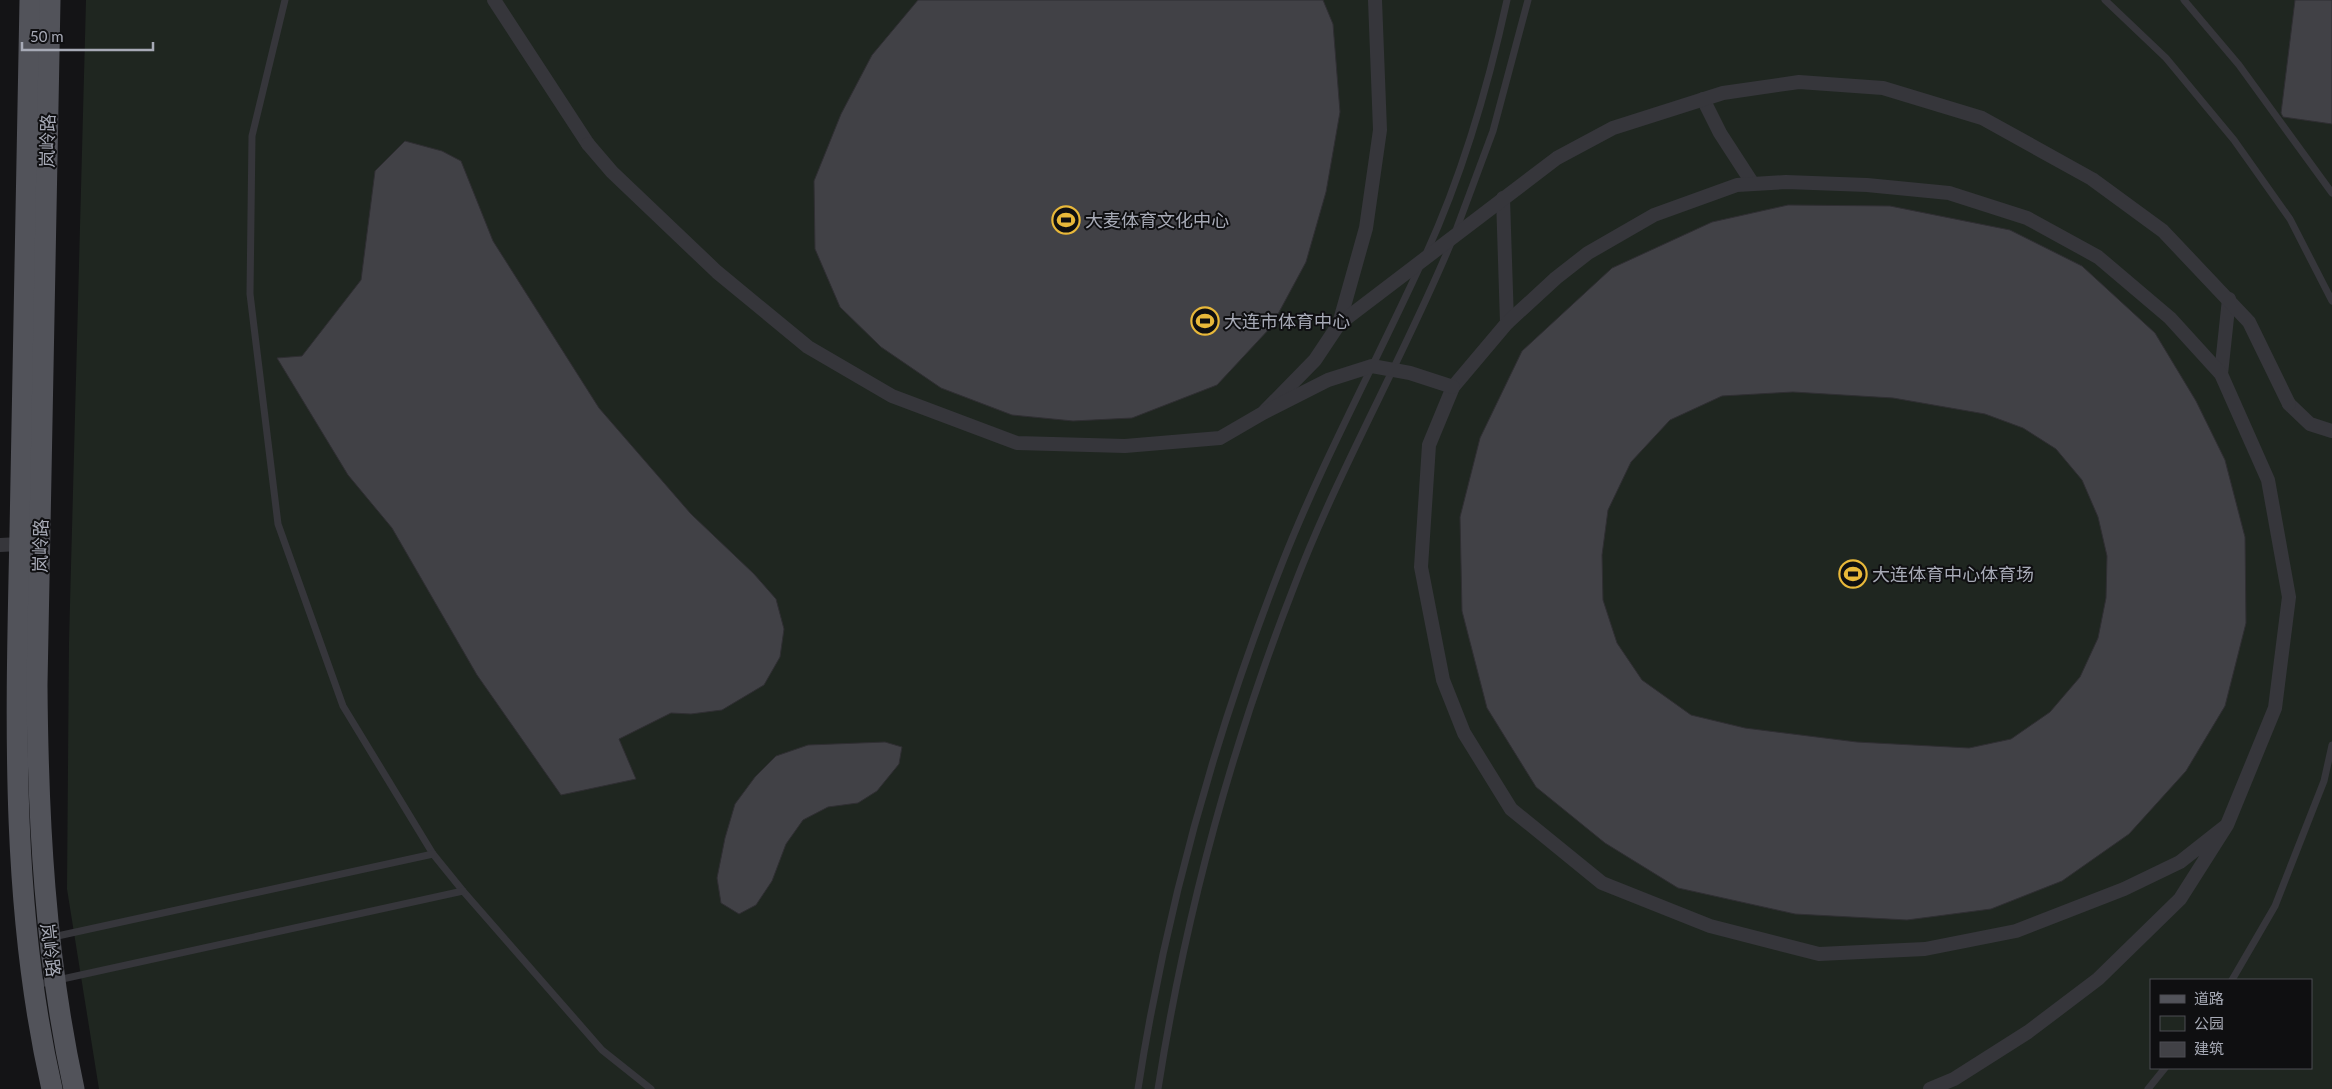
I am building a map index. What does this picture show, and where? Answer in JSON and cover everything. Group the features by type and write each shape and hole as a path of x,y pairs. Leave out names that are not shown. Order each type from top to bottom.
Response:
{"main road":[{"name":"岚岭路","path":"30,0 10,544 17,688 18,823 23,897 55,980 74,1089"},
{"name":"岚岭路","path":"50,0 37,685 40,834 39,940 34,985 52,1089"}],"street":[{"path":"494,0 588,144 612,172 717,272 808,347 892,396 1017,443 1125,446 1220,438 1263,413 1328,380 1372,366 1410,373 1453,387"},
{"path":"1339,324 1366,228 1380,130 1375,0"},
{"path":"1263,413 1315,360 1339,324 1557,158 1613,128 1703,99 1723,93 1799,82 1883,88 1982,118 2100,184 2163,231 2229,299 2249,322 2289,404 2310,424 2332,431"},
{"path":"1703,99 1720,133 1754,184"},
{"path":"1930,1089 1954,1079 2028,1032 2098,979 2180,899 2227,825 2275,708 2289,597 2268,480 2221,374 2170,318 2098,257 2027,218 1949,193 1868,185 1786,182 1737,185 1654,215 1588,253 1556,278 1507,323 1453,387 1429,445 1421,567 1443,680 1464,733 1511,809 1602,883 1710,926 1819,954 1925,950 2016,932 2124,890 2180,862 2227,825"},
{"path":"1503,198 1507,323"},
{"path":"2221,374 2229,299"}],"lane":[{"path":"284,0 252,136 250,294 278,524 343,706 433,854 602,1050 651,1089"},
{"path":"1138,1089 1159,966 1176,898 1210,770 1244,668 1284,559 1327,460 1442,218 1476,122 1507,0"},
{"path":"1158,1089 1178,974 1202,873 1228,777 1260,677 1295,583 1330,501 1428,297 1464,210 1493,131 1528,0"},
{"path":"2105,0 2166,58 2234,140 2290,219 2332,301"},
{"path":"2184,0 2239,65 2332,192"},
{"path":"2233,979 2275,906 2324,781 2332,745"},
{"path":"39,940 433,854"},
{"path":"34,985 463,891"},
{"path":"2148,1089 2164,1069"}],"green space":[{"name":"大连市体育中心","path":"86,0 2332,0 2332,1089 99,1089 67,889 69,642"}],"building":[{"name":"大麦体育文化中心","path":"918,0 1323,0 1333,24 1340,112 1326,192 1306,262 1271,327 1217,385 1132,418 1073,421 1012,415 941,388 881,347 840,307 815,249 814,181 841,114 872,55"},
{"path":"2295,0 2332,0 2332,124 2283,117 2281,113"},
{"path":"405,141 442,151 461,161 493,241 599,408 691,514 754,574 776,599 784,629 780,657 764,685 722,710 691,714 671,713 619,739 636,779 561,795 477,675 392,528 348,475 277,358 302,356 361,280 375,171"},
{"name":"大连体育中心体育场","path":"1788,205 1890,206 2010,230 2082,266 2155,333 2196,401 2225,460 2245,537 2246,623 2225,706 2186,771 2129,834 2062,881 1991,909 1907,920 1795,914 1678,888 1605,843 1536,787 1487,708 1462,611 1460,517 1480,438 1522,351 1612,268 1712,222","holes":["1793,392 1893,398 1985,414 2023,428 2056,449 2082,480 2098,517 2107,556 2106,598 2098,638 2080,677 2050,712 2011,739 1969,748 1857,742 1745,728 1691,715 1642,680 1617,643 1603,600 1602,555 1608,510 1631,462 1670,420 1722,396"]},
{"path":"885,742 902,747 899,764 877,791 858,803 828,807 803,820 786,844 772,881 756,905 739,914 721,903 717,878 725,838 735,804 755,777 776,756 808,745"}],"place":[{"name":"大麦体育文化中心","path":"1066,220"},
{"name":"大连市体育中心","path":"1205,321"},
{"name":"大连体育中心体育场","path":"1853,574"}]}
